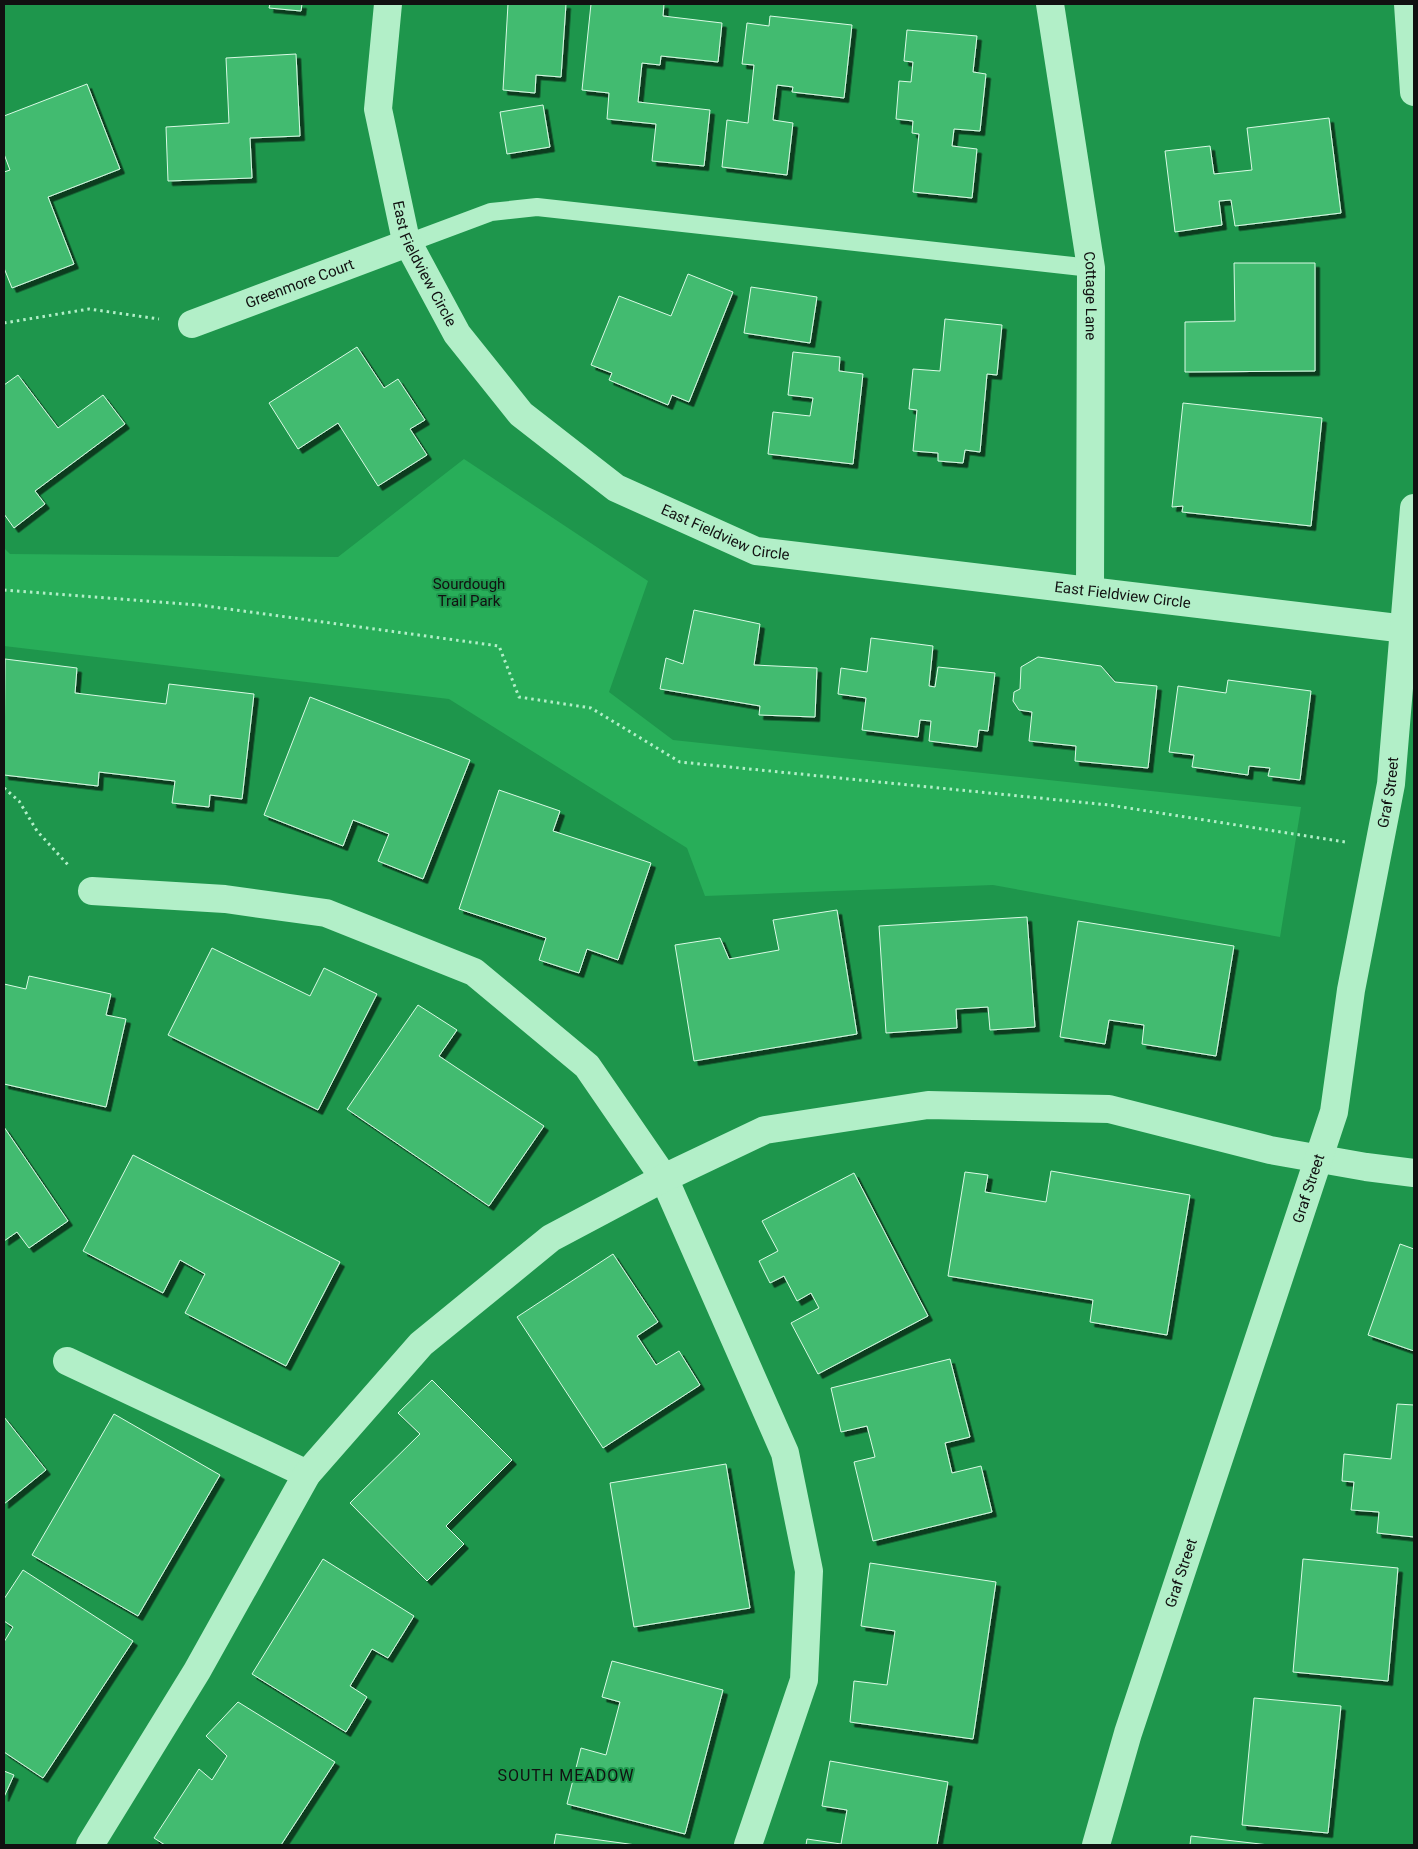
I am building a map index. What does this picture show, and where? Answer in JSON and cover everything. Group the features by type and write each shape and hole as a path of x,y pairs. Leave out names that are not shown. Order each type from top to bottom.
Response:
{"street":[{"name":"East Fieldview Circle","path":"388,4 378,109 408,243 457,334 521,414 616,488 756,551 1409,629"},
{"name":"Cottage Lane","path":"1050,4 1091,268 1090,591"},
{"path":"1408,4 1414,92"},
{"name":"Greenmore Court","path":"192,324 408,243"},
{"name":"Graf Street","path":"1096,1845 1128,1733 1320,1159 1334,1112 1351,990 1392,784 1409,629 1414,508"},
{"path":"92,891 225,899 326,913 474,972 587,1066 664,1178 785,1453 809,1571 804,1680 748,1845"},
{"path":"90,1845 197,1671 307,1474 421,1344 551,1238 664,1178 765,1130 928,1105 1109,1109 1270,1150 1414,1173"},
{"path":"68,1361 307,1474"}],"lane":[{"path":"408,243 491,212 537,206 1091,268"}],"path":[{"path":"4,323 89,309 192,324"},
{"path":"4,590 199,605 499,646 519,698 591,708 680,762 1109,805 1341,841 1380,850"},
{"path":"4,788 19,801 37,831 92,891"}],"green space":[{"name":"Sourdough Trail Park","path":"464,459 648,581 609,692 673,740 1301,807 1280,937 993,885 705,896 687,848 449,699 4,646 4,548 10,554 338,557"}],"building":[{"path":"270,4 302,4 301,11 269,8"},
{"path":"508,4 566,4 561,77 536,75 535,93 503,90"},
{"path":"591,4 664,4 663,16 722,23 718,62 661,56 660,65 642,63 638,102 710,110 704,166 652,161 656,124 607,119 609,93 582,90"},
{"path":"770,16 852,25 844,98 792,92 793,87 777,85 773,120 793,123 787,175 722,167 727,120 748,123 754,65 742,64 747,23 769,26"},
{"path":"907,30 977,36 973,72 986,74 980,131 954,129 952,146 977,149 972,198 913,192 919,134 912,133 913,121 896,119 899,81 911,82 913,62 904,61"},
{"path":"296,54 300,136 250,138 252,178 168,181 166,127 229,123 226,58"},
{"path":"87,84 120,169 48,197 74,264 12,288 4,268 4,172 10,170 4,154 4,116"},
{"path":"543,105 550,147 507,154 500,112"},
{"path":"1329,118 1341,213 1235,226 1231,200 1219,201 1222,225 1175,232 1165,151 1210,146 1214,174 1252,170 1247,128"},
{"path":"1234,263 1315,263 1315,371 1185,372 1185,322 1235,321"},
{"path":"688,274 733,292 689,402 672,395 668,405 609,380 612,373 591,365 619,296 671,316"},
{"path":"751,287 817,297 810,343 744,333"},
{"path":"945,319 1002,325 997,375 987,374 980,452 965,450 963,463 938,461 938,453 913,451 917,410 909,409 913,369 940,371"},
{"path":"357,347 384,388 398,379 425,420 410,429 427,455 378,486 338,423 298,449 269,403"},
{"path":"793,352 840,357 839,371 863,374 853,464 768,454 773,412 810,416 813,398 788,395"},
{"path":"18,375 58,428 103,395 125,424 35,491 45,504 14,528 4,514 4,385"},
{"path":"1183,403 1322,418 1311,526 1182,512 1183,506 1172,507"},
{"path":"694,610 760,624 754,665 817,668 815,717 759,715 760,706 660,689 666,658 683,664"},
{"path":"871,638 933,646 929,686 935,687 938,667 995,673 988,731 979,730 977,747 929,741 931,721 920,720 918,737 862,730 866,698 838,694 841,668 867,672"},
{"path":"1038,657 1101,666 1115,682 1157,686 1148,768 1075,761 1076,746 1029,741 1032,712 1019,710 1013,701 1014,692 1020,689 1021,667"},
{"path":"5,659 77,668 75,693 166,704 169,684 254,694 242,799 210,795 209,807 172,803 175,781 99,772 98,786 4,775"},
{"path":"1228,680 1311,691 1300,780 1268,776 1270,768 1249,766 1248,775 1192,767 1194,755 1169,752 1178,686 1226,693"},
{"path":"310,697 470,760 423,879 378,861 389,834 353,820 343,846 264,815"},
{"path":"499,790 560,811 553,831 651,863 618,960 587,949 579,973 539,960 546,938 459,909"},
{"path":"837,910 857,1034 694,1061 675,945 720,938 729,959 779,950 773,920"},
{"path":"1027,917 1035,1027 990,1030 988,1007 956,1009 957,1028 886,1033 879,926"},
{"path":"1078,921 1234,946 1216,1056 1142,1044 1144,1025 1109,1020 1105,1044 1060,1037"},
{"path":"212,948 310,996 324,968 377,994 318,1110 168,1035"},
{"path":"29,976 111,994 106,1015 126,1019 106,1107 4,1084 4,984 26,989"},
{"path":"418,1005 457,1030 439,1056 544,1126 489,1206 347,1109"},
{"path":"4,1127 68,1221 29,1248 17,1232 4,1241"},
{"path":"133,1155 340,1262 286,1366 185,1313 205,1274 180,1260 163,1293 83,1251"},
{"path":"1051,1171 1190,1195 1167,1335 1090,1322 1093,1300 948,1276 965,1172 988,1175 985,1192 1046,1202"},
{"path":"854,1173 928,1316 818,1374 791,1323 819,1308 811,1293 797,1301 784,1276 770,1283 759,1261 778,1251 762,1221"},
{"path":"1400,1244 1414,1249 1414,1351 1368,1335"},
{"path":"613,1254 658,1322 637,1336 656,1365 679,1351 700,1385 603,1448 517,1317"},
{"path":"950,1359 970,1437 945,1443 952,1473 981,1466 992,1512 873,1541 854,1462 875,1457 867,1426 841,1432 831,1388"},
{"path":"432,1380 512,1460 446,1526 464,1544 427,1581 350,1503 420,1434 398,1413"},
{"path":"1397,1404 1414,1405 1414,1537 1377,1533 1379,1512 1351,1510 1354,1482 1342,1481 1344,1454 1391,1459"},
{"path":"114,1414 220,1475 138,1616 32,1555"},
{"path":"4,1417 46,1470 4,1504"},
{"path":"726,1464 750,1608 634,1627 610,1483"},
{"path":"323,1559 414,1616 388,1658 372,1649 350,1686 367,1697 346,1732 252,1674"},
{"path":"1303,1559 1398,1568 1388,1681 1293,1672"},
{"path":"870,1563 996,1582 973,1739 850,1722 854,1681 887,1685 895,1631 861,1626"},
{"path":"23,1570 133,1641 43,1778 4,1752 4,1642 13,1627 4,1621 4,1599"},
{"path":"612,1661 723,1690 685,1834 567,1804 581,1748 606,1755 620,1702 602,1697"},
{"path":"1254,1698 1341,1706 1328,1833 1242,1825"},
{"path":"238,1702 335,1762 281,1845 165,1845 154,1838 199,1769 212,1780 227,1756 206,1736"},
{"path":"830,1761 948,1782 937,1845 806,1845 807,1839 841,1844 847,1810 822,1806"},
{"path":"4,1771 14,1775 4,1797"},
{"path":"556,1834 636,1845 554,1845"},
{"path":"1191,1836 1269,1845 1190,1845"}],"district":[{"name":"SOUTH MEADOW","path":"566,1775"}]}
